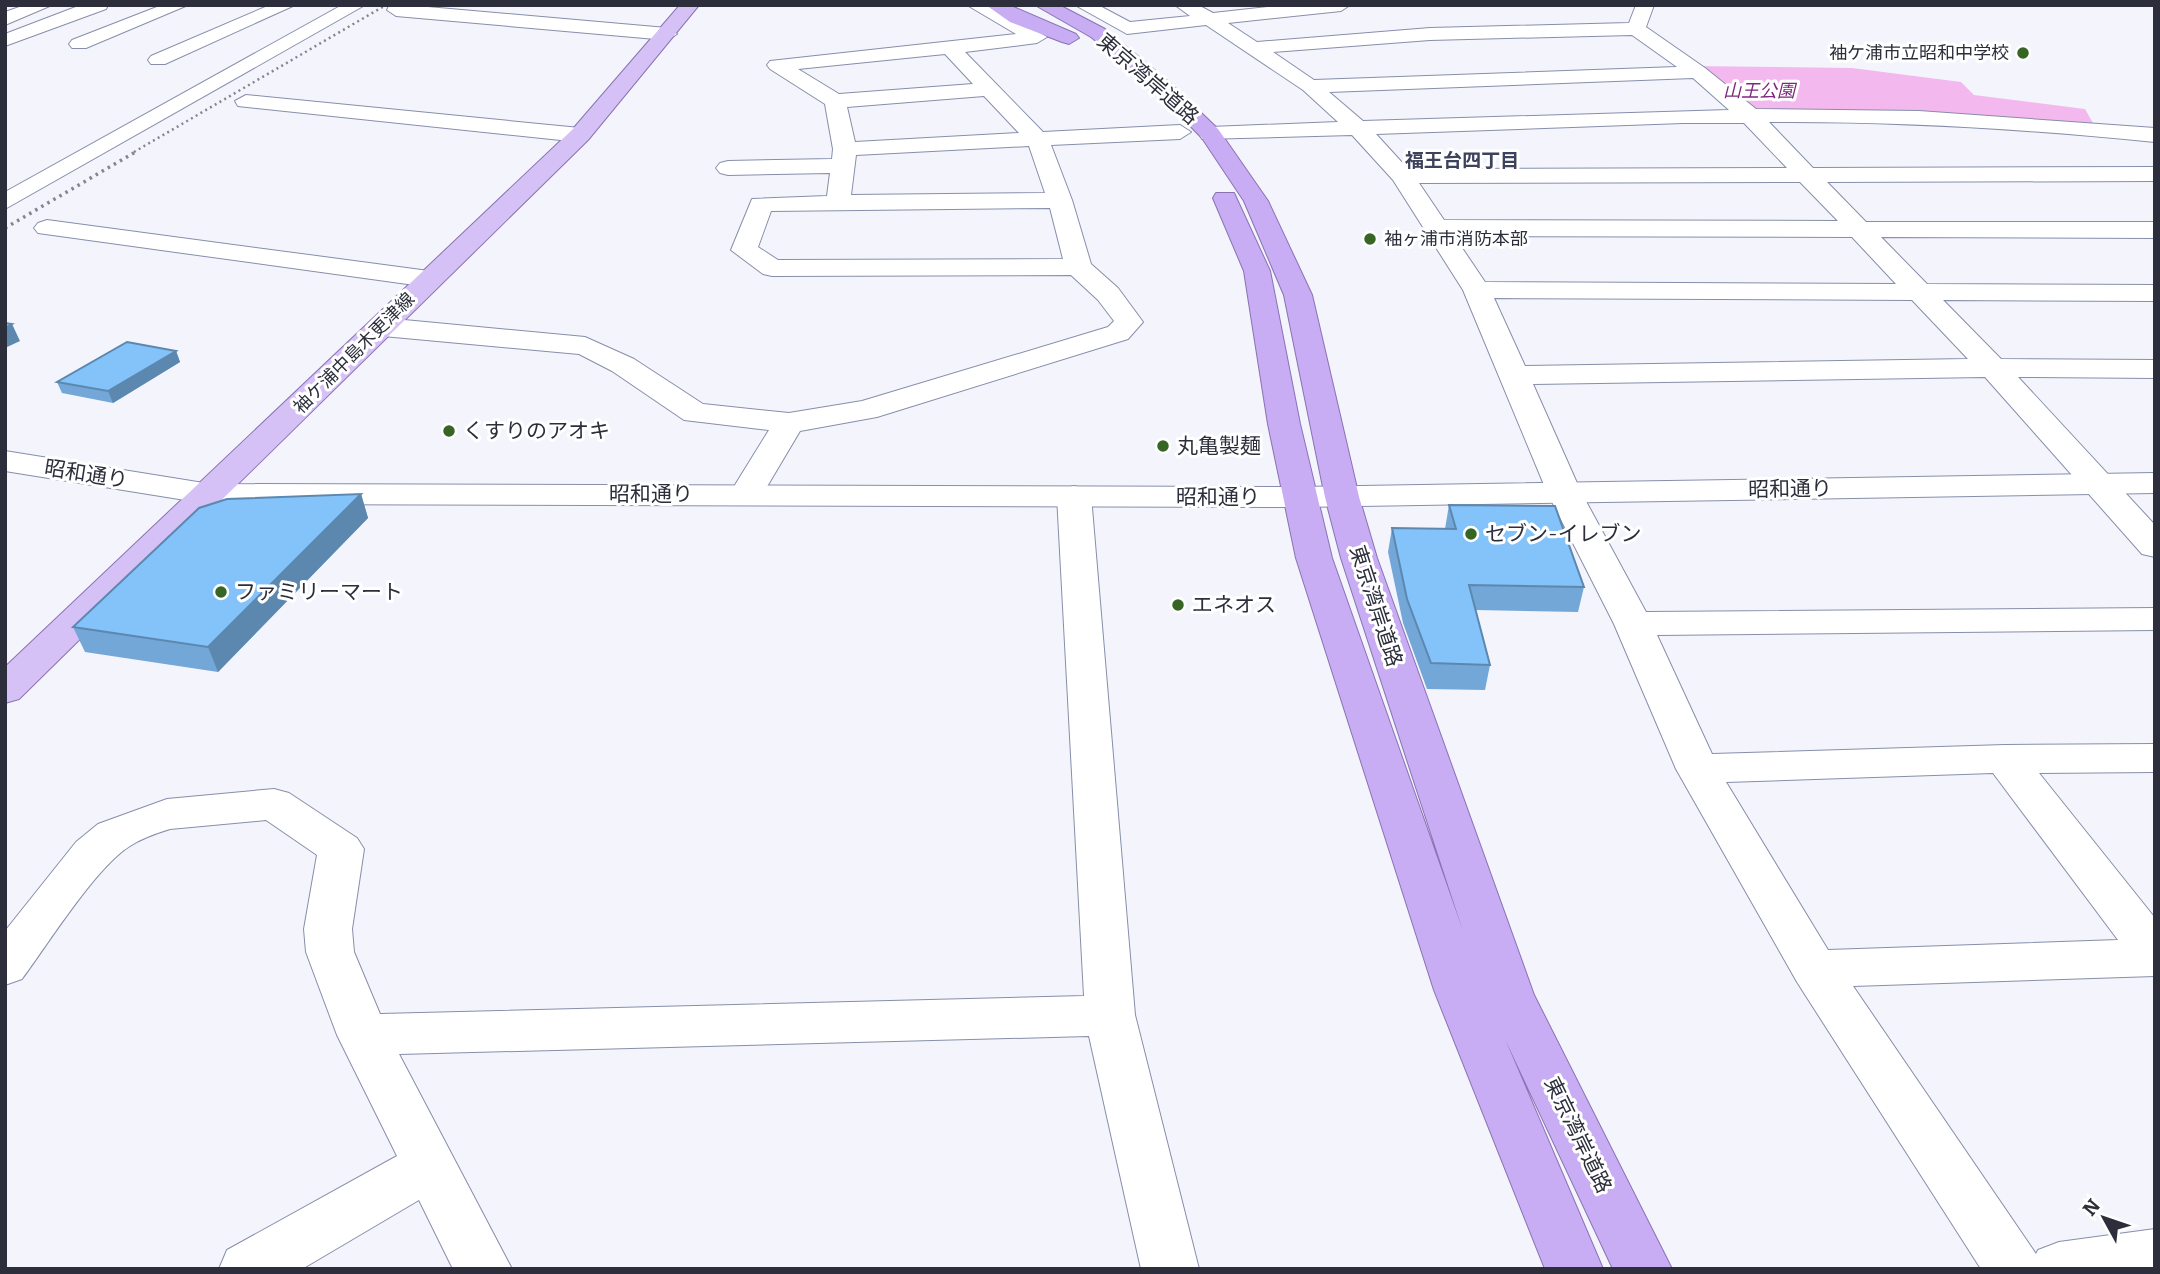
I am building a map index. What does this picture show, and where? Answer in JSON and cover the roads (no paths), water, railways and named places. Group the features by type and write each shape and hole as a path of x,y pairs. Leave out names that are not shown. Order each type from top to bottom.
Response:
{"highway":[{"path":"995,5 1017,18 1086,37"},
{"name":"東京湾岸道路","path":"1015,5 1086,37 1141,89 1180,132 1229,203 1257,271 1321,497 1359,558 1509,995 1643,1269"},
{"name":"東京湾岸道路","path":"1044,5 1086,37 1162,86 1210,135 1256,201 1298,295 1321,497 1314,558 1460,990 1574,1269"},
{"path":"1063,5 1086,37"}],"main road":[{"name":"袖ケ浦中島木更津線","path":"5,690 580,135 690,5"}],"street":[{"path":"5,19 43,5"},
{"path":"6,40 99,5"},
{"path":"119,48 79,44 179,5"},
{"path":"158,55 286,5"},
{"path":"344,5 355,6"},
{"path":"976,5 1037,37 777,65 835,101 989,89"},
{"path":"1084,5 1127,28 1341,5"},
{"path":"1184,5 1210,19 1310,86 1359,129 1402,176 1437,228 1476,290 1564,492 1633,624 1697,769 1814,970 2014,1269"},
{"path":"5,202 355,6"},
{"path":"396,10 667,34"},
{"path":"1254,48 1482,33 1641,17 1749,116 1993,368 2155,546"},
{"path":"1482,33 1526,76"},
{"path":"383,327 585,346 623,365 695,413 789,423 866,410 1118,333 1129,322 1108,294 1078,267 1060,200 1038,140 950,48"},
{"path":"1310,86 1526,76 1698,72"},
{"path":"246,101 580,135"},
{"path":"835,101 844,158 838,202"},
{"path":"1210,135 1749,116 1897,116 2155,135"},
{"path":"728,168 1038,140 1180,132"},
{"path":"1402,176 2143,174 2155,192"},
{"path":"1060,200 761,204 744,250 772,268 1078,267"},
{"path":"47,228 429,279"},
{"path":"1437,228 2155,230"},
{"path":"1476,290 2155,293"},
{"path":"1514,375 1993,368 2155,369"},
{"path":"747,493 789,423"},
{"name":"昭和通り","path":"7,463 210,494 747,493 1321,497 2155,483"},
{"path":"1074,496 1110,1015 1170,1269"},
{"path":"1633,624 2155,619"},
{"path":"1697,769 2005,759 2155,758"},
{"path":"2005,759 2155,955"},
{"path":"5,966 92,853 114,835 167,814 274,804 341,849 328,929 330,952 363,1035 428,1167 483,1269"},
{"path":"1814,970 2155,955"},
{"path":"363,1035 1110,1015"},
{"path":"248,1269 428,1167"},
{"path":"2059,1269 2155,1255"}],"railway":[{"path":"134,152 386,5"},
{"path":"5,228 137,151"}],"place":[{"name":"袖ケ浦市立昭和中学校","path":"2023,53"},
{"name":"袖ヶ浦市消防本部","path":"1370,239"},
{"name":"くすりのアオキ","path":"449,431"},
{"name":"丸亀製麺","path":"1163,446"},
{"name":"セブン-イレブン","path":"1471,534"},
{"name":"ファミリーマート","path":"221,592"},
{"name":"エネオス","path":"1178,605"}],"district":[{"name":"福王台四丁目","path":"1462,160"}],"park label":[{"name":"山王公園","path":"1759,91"}]}
